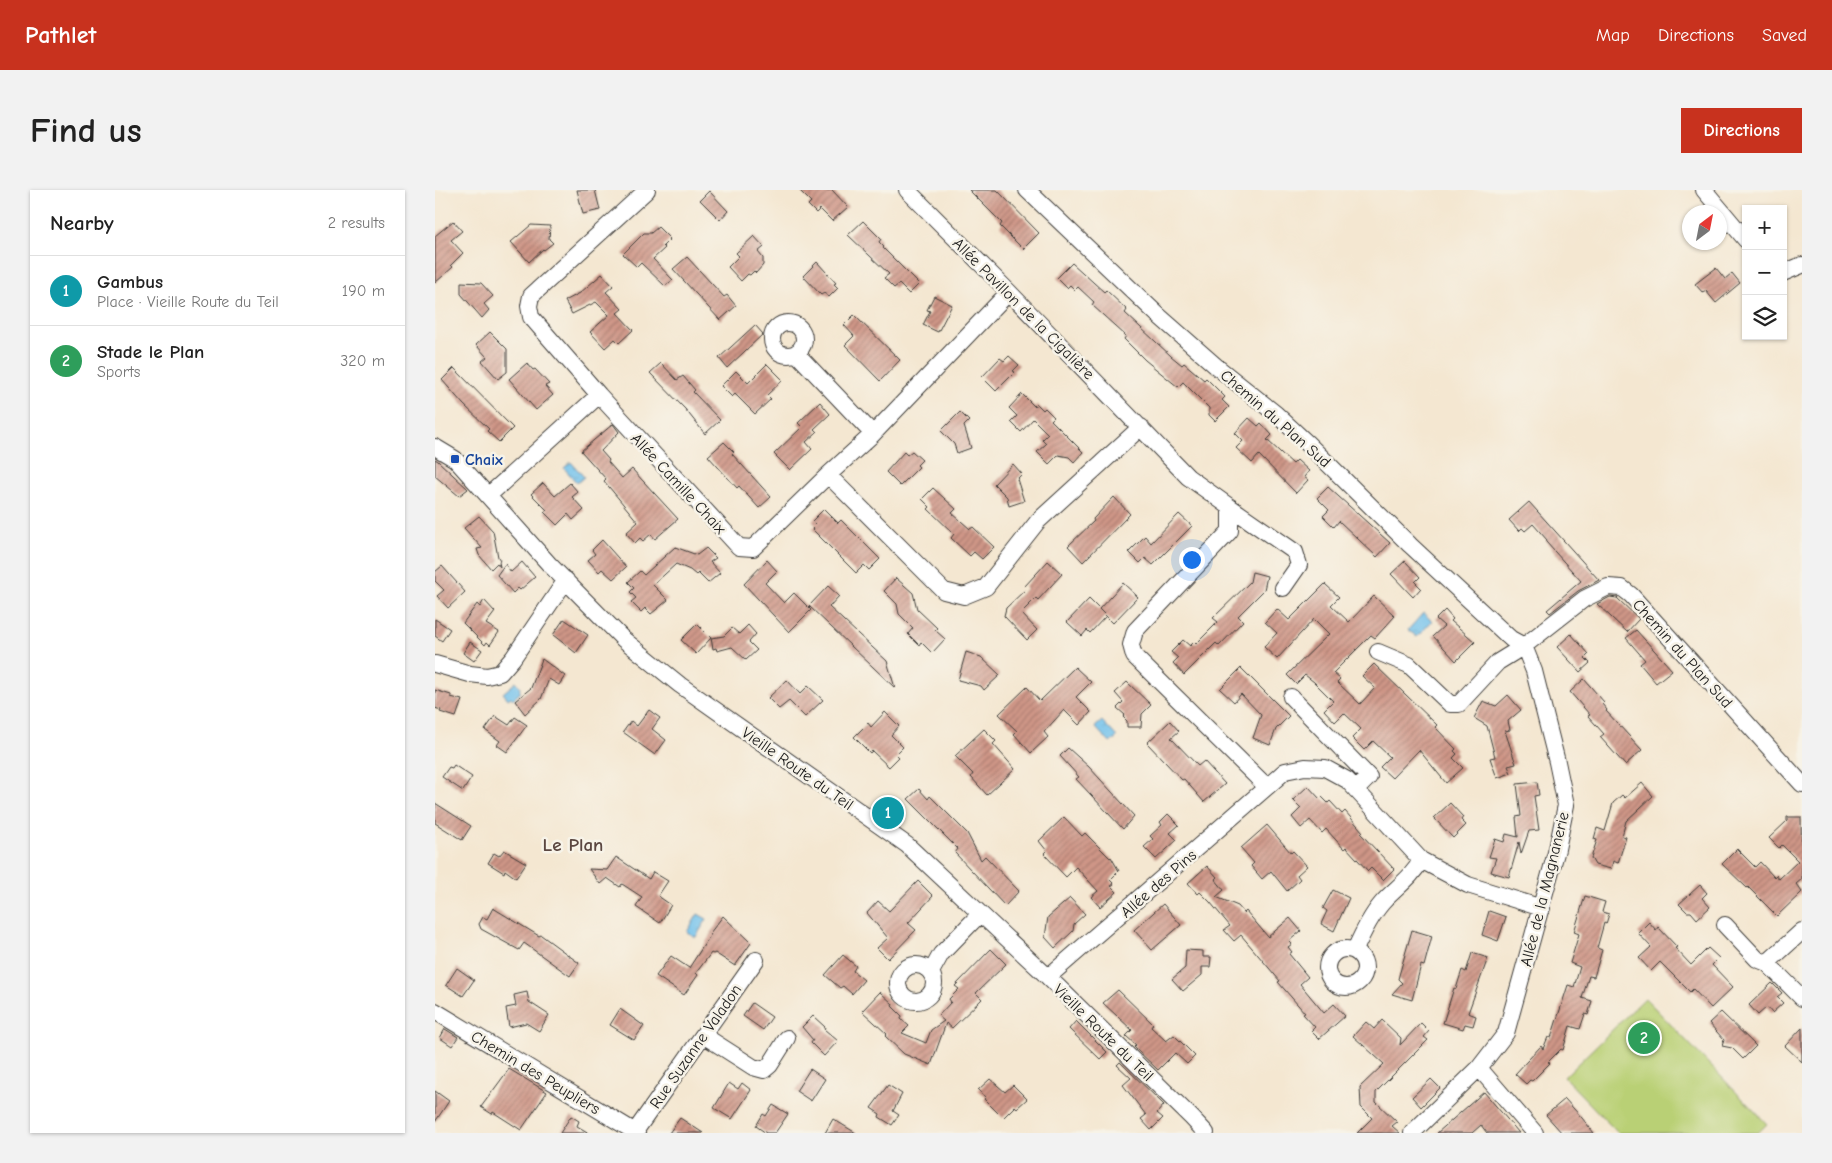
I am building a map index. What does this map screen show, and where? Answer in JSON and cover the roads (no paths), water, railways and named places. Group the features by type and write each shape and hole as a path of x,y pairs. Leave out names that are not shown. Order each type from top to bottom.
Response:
{"street":[{"name":"Allée Camille Chaix","path":"647,190 531,296 529,306 531,317 599,395 739,547 753,548 828,474 873,434 1009,292"},
{"name":"Allée Pavillon de la Cigalière","path":"907,190 1009,292 1188,477 1295,552 1299,564 1283,588"},
{"name":"Chemin du Plan Sud","path":"1027,190 1159,316 1217,367 1276,414 1345,479 1410,545 1511,639 1524,646 1584,599 1608,587 1622,588 1631,595 1802,784"},
{"path":"1704,190 1742,235"},
{"path":"1787,271 1802,265"},
{"path":"796,353 873,434"},
{"path":"489,496 599,395"},
{"path":"828,474 944,591 965,596 986,587 1038,521 1141,427"},
{"name":"Vieille Route du Teil","path":"435,447 455,459 623,639 680,685 907,845 1048,977 1206,1133"},
{"path":"1230,507 1230,531 1135,631 1131,645 1134,656 1267,787"},
{"path":"435,664 470,674 487,676 500,673 513,658 566,580"},
{"path":"1377,652 1409,666 1450,704 1459,704 1498,662 1524,646"},
{"name":"Allée de la Magnanerie","path":"1412,1133 1479,1068 1506,1033 1557,850 1566,805 1534,671 1524,646"},
{"path":"1291,697 1369,777 1356,790"},
{"name":"Allée des Pins","path":"1048,977 1285,772 1305,767 1325,768 1347,780 1421,860 1469,885 1542,908"},
{"path":"1355,950 1363,932 1382,904 1416,871 1421,860"},
{"path":"931,972 941,954 980,914"},
{"path":"1725,925 1757,959 1767,963 1802,998"},
{"path":"1767,963 1802,931"},
{"name":"Rue Suzanne Valadon","path":"635,1132 756,960"},
{"name":"Chemin des Peupliers","path":"435,1011 635,1132"},
{"path":"703,1035 753,1067 765,1070 787,1038"},
{"path":"1479,1068 1535,1133"}],"water":[{"path":"571,462 584,477 577,483 564,468"},
{"path":"1423,613 1432,621 1417,637 1408,630"},
{"path":"516,682 521,688 519,690 521,692 513,699 511,697 508,699 503,693"},
{"path":"1102,721 1117,737 1110,743 1095,727"},
{"path":"698,914 707,919 696,937 687,932"}],"place":[{"name":"Chaix","path":"455,459"},
{"name":"Gambus","path":"888,813"},
{"name":"Stade le Plan","path":"1644,1038"}],"district":[{"name":"Le Plan","path":"573,844"}]}
